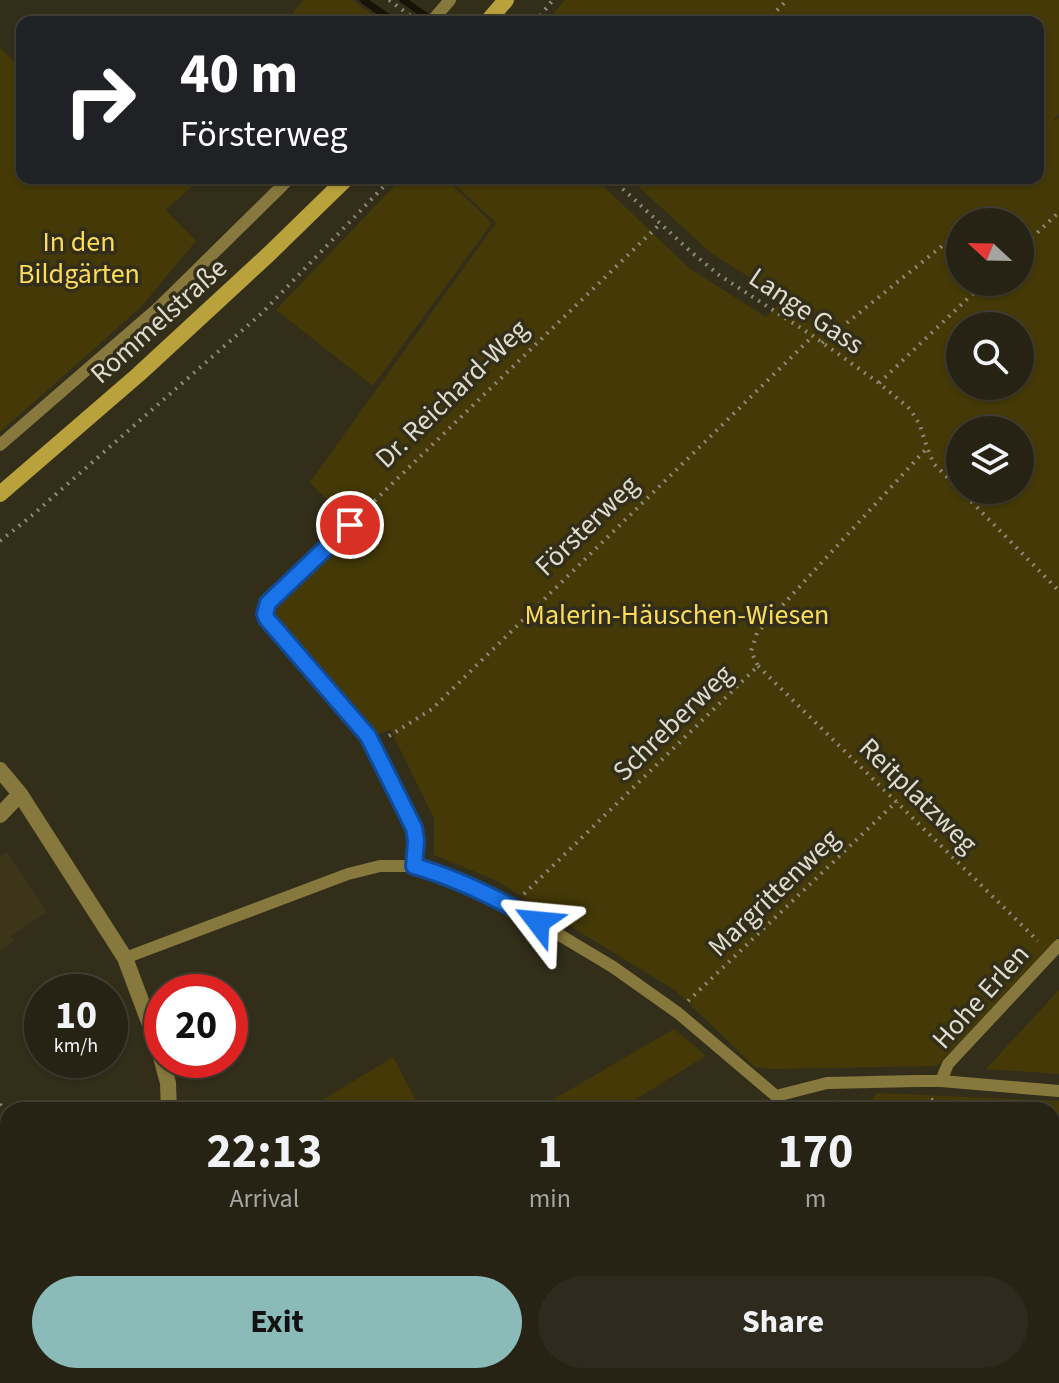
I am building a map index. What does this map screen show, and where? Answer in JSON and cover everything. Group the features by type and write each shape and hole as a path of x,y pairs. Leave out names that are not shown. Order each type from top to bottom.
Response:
{"main road":[{"path":"492,16 506,0"},
{"name":"Rommelstraße","path":"0,494 150,364 341,184"}],"street":[{"path":"0,770 20,794 125,958 158,1046 168,1083 169,1102"},
{"path":"0,815 20,794"}],"lane":[{"path":"436,16 450,0"},
{"path":"0,445 158,308 284,184"},
{"path":"350,525 272,598 265,614 368,736 414,828 414,866"},
{"path":"125,958 348,874 380,866 414,866 513,907 613,967 678,1013 776,1096 827,1083 941,1081 1059,1091"},
{"name":"Hohe Erlen","path":"941,1081 948,1064 1055,950"}],"path":[{"path":"389,0 411,16"},
{"path":"540,16 553,0"},
{"path":"772,16 787,0"},
{"path":"0,541 262,313 386,184"},
{"name":"Lange Gass","path":"618,184 719,275 813,336 910,409 920,425 934,464 946,476"},
{"path":"1034,236 1059,212"},
{"name":"Dr. Reichard-Weg","path":"350,525 661,223"},
{"path":"822,343 946,243"},
{"path":"879,383 970,296"},
{"name":"Försterweg","path":"373,746 432,709 813,336"},
{"name":"Schreberweg","path":"513,907 758,666 751,651 757,633 927,448"},
{"name":"Lange Gass","path":"974,504 1059,591"},
{"name":"Reitplatzweg","path":"758,666 1055,950"},
{"name":"Margrittenweg","path":"678,1013 897,801"}],"shaded area":[{"path":"7,852 47,912 11,936 14,941 0,951 0,856"}],"green space":[{"path":"303,0 352,0 375,16 291,16"},
{"name":"Malerin-Häuschen-Wiesen","path":"565,0 1059,0 1059,114 1053,120 1059,117 1059,936 937,1066 755,1067 676,991 495,880 434,855 434,818 390,729 376,736 273,614 280,598 353,528 310,482 496,223 454,184 601,184 689,268 766,317 784,299 711,253 636,184 1044,184 1044,16 551,16"},
{"name":"In den Bildgärten","path":"0,48 16,63 16,184 194,184 166,210 196,241 140,308 0,432"},
{"path":"396,184 451,184 492,223 373,386 276,310"},
{"path":"1059,990 1059,1074 986,1069"},
{"path":"674,1029 706,1056 631,1102 549,1102"},
{"path":"393,1057 417,1102 319,1102"},
{"path":"877,1093 1059,1101 1059,1102 870,1102"}],"waterway":[{"path":"363,0 386,16"},
{"path":"403,0 426,16"}],"route":[{"path":"350,525 268,603 267,619 368,736 414,828 414,866 492,897 538,922"}]}
